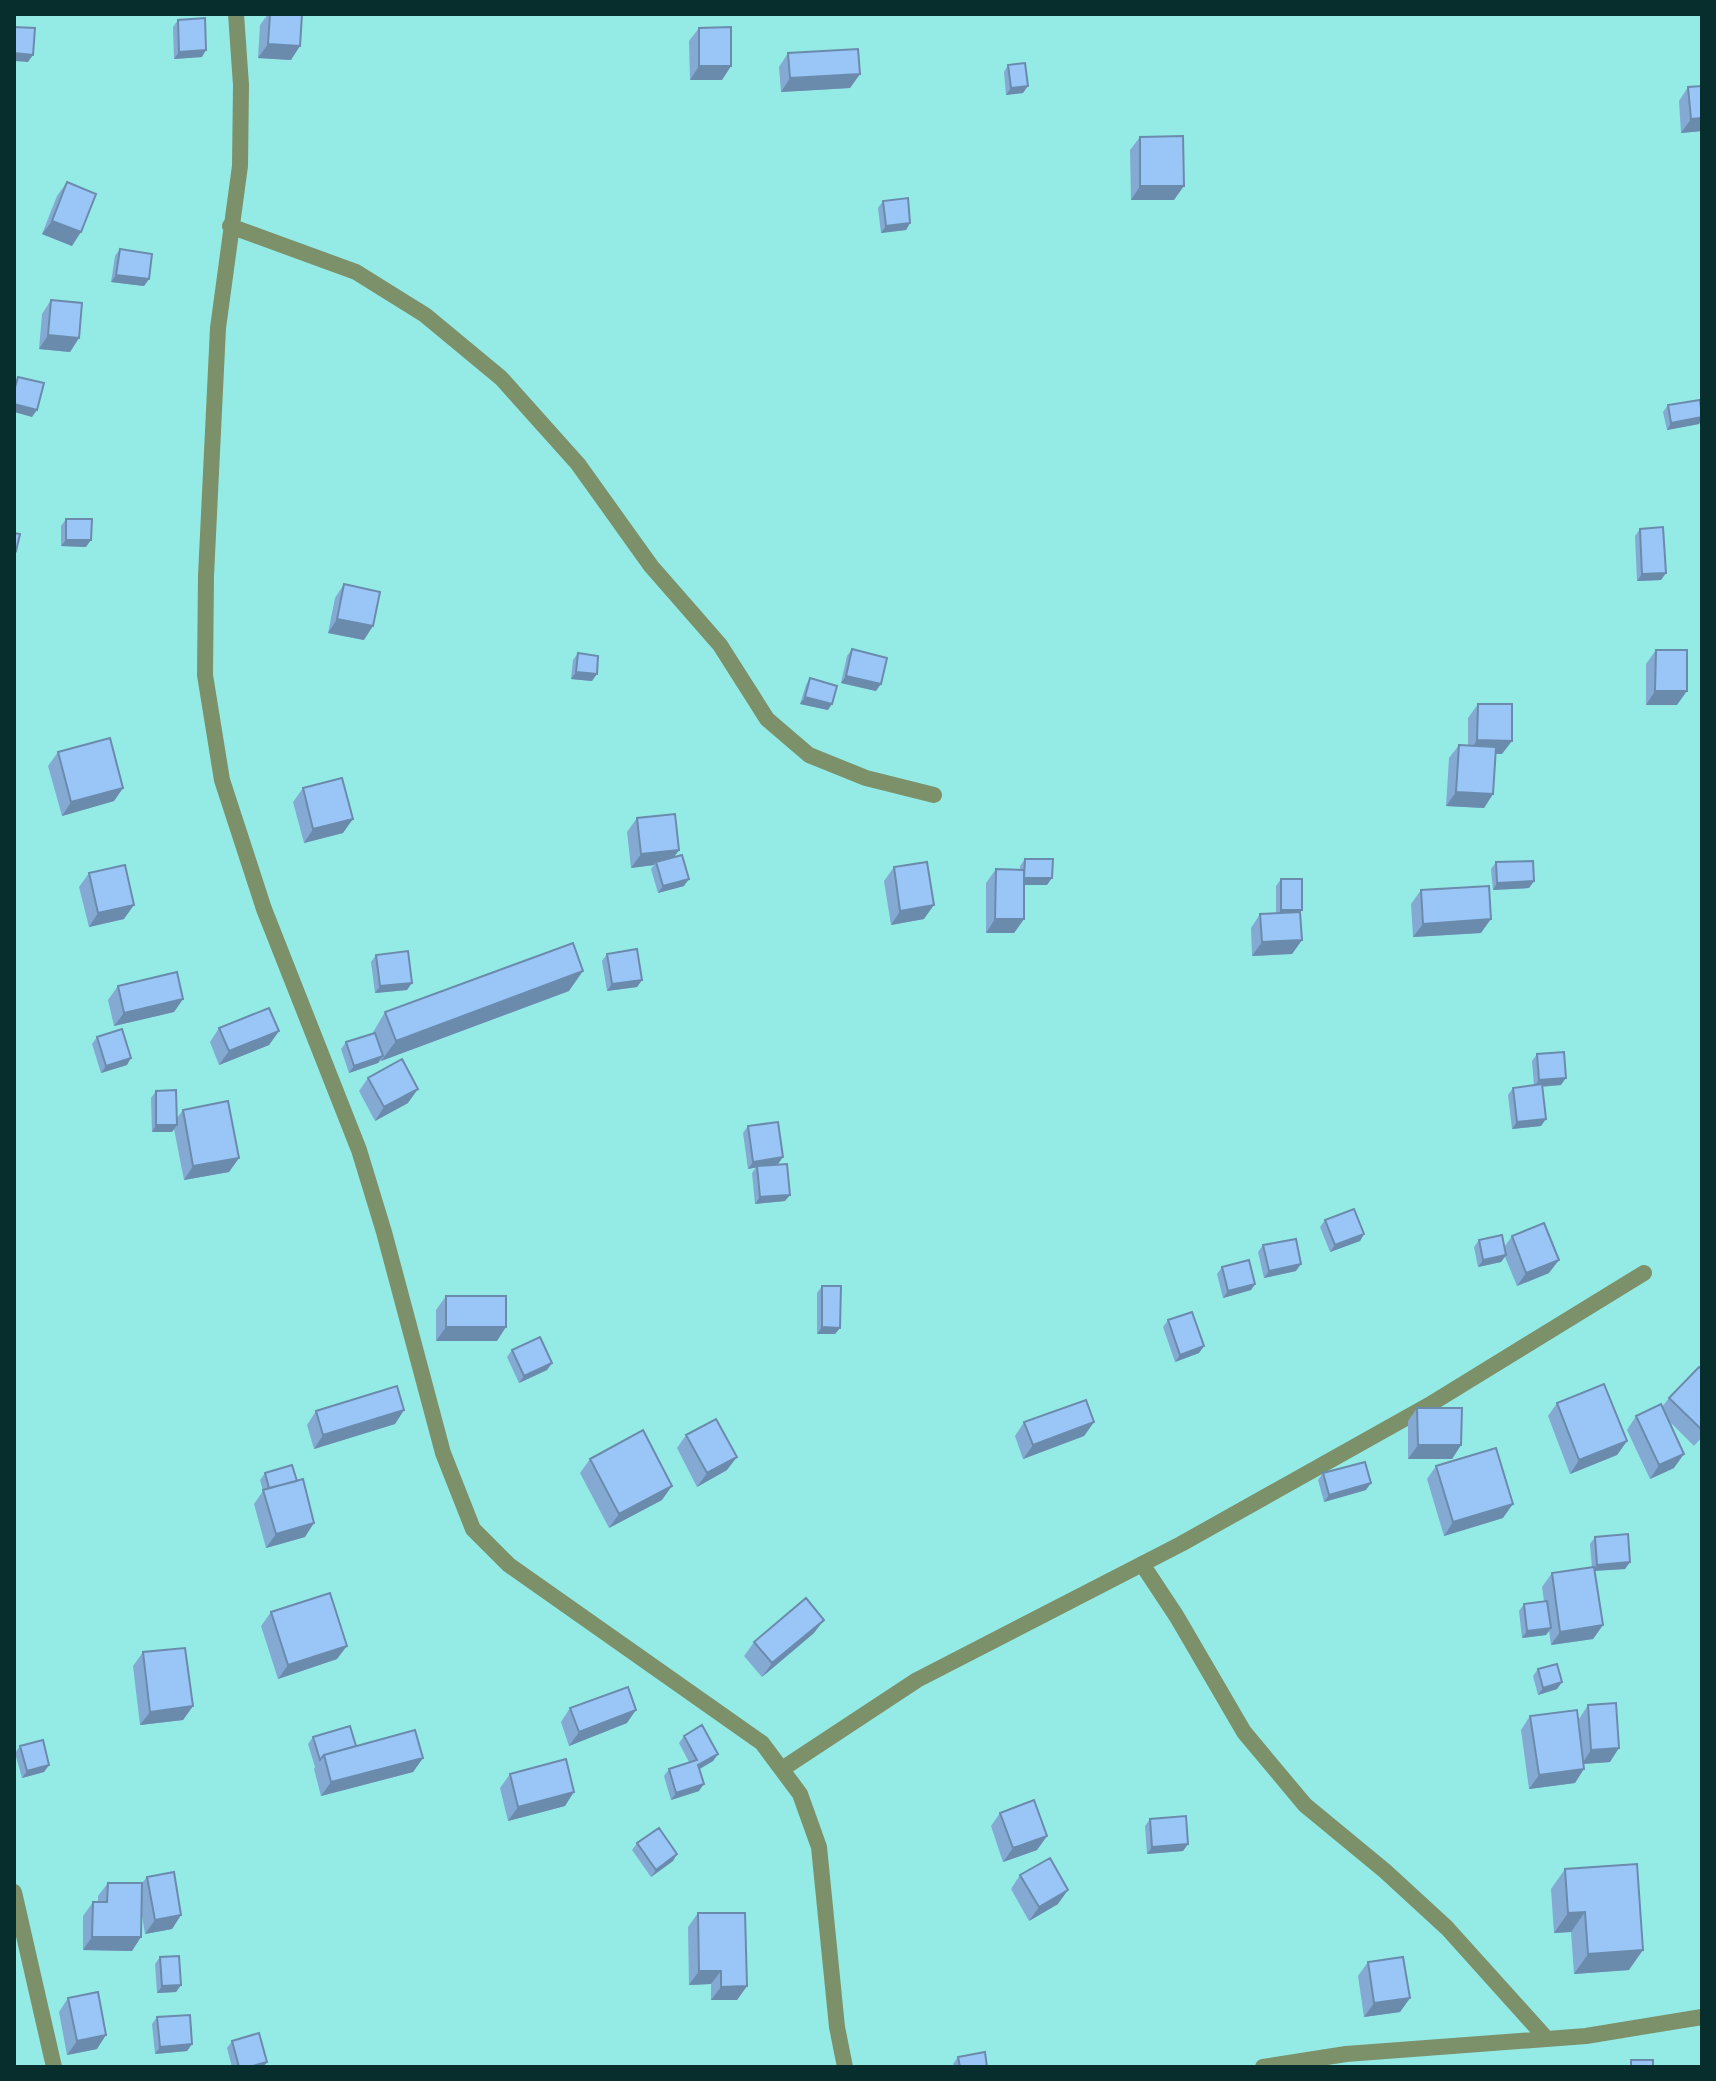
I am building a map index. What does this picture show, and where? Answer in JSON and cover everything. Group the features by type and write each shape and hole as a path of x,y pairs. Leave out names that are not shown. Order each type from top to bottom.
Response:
{"street":[{"path":"236,14 241,85 240,166 218,328 206,576 205,675 222,780 264,909 359,1150 443,1453 473,1529 509,1565 762,1743 800,1794 819,1847 837,2027 845,2067"},
{"path":"230,226 356,272 425,315 501,378 578,464 651,566 720,645 767,719 809,755 866,778 934,795"},
{"path":"782,1769 917,1680 1142,1564 1429,1405 1644,1273"},
{"path":"1142,1564 1177,1617 1244,1732 1305,1805 1385,1871 1447,1928 1547,2039"},
{"path":"14,1892 54,2067"},
{"path":"1263,2067 1346,2054 1586,2036 1702,2017"}],"building":[{"path":"270,14 302,14 300,46 268,44"},
{"path":"205,18 206,50 179,52 178,20"},
{"path":"14,27 35,28 33,55 14,53"},
{"path":"731,27 731,66 699,66 699,28"},
{"path":"858,49 860,74 790,78 788,53"},
{"path":"1025,63 1028,86 1011,88 1008,65"},
{"path":"1702,86 1702,118 1691,119 1688,87"},
{"path":"1183,136 1184,186 1140,186 1140,137"},
{"path":"67,182 96,194 81,232 52,221"},
{"path":"908,198 910,223 886,226 883,201"},
{"path":"120,249 152,254 149,279 116,275"},
{"path":"51,300 82,303 79,338 48,335"},
{"path":"18,377 44,383 37,410 14,404"},
{"path":"1700,400 1702,417 1671,423 1668,405"},
{"path":"66,519 92,519 91,540 66,540"},
{"path":"1663,527 1666,573 1642,574 1640,529"},
{"path":"14,533 20,534 16,551 14,550"},
{"path":"344,584 380,592 373,626 337,619"},
{"path":"852,649 887,658 881,684 846,676"},
{"path":"1656,650 1687,650 1687,691 1655,691"},
{"path":"578,653 598,656 597,674 576,672"},
{"path":"810,678 837,686 832,704 805,697"},
{"path":"1478,704 1512,704 1512,741 1477,740"},
{"path":"110,738 123,788 71,802 58,752"},
{"path":"1459,745 1496,747 1493,794 1456,792"},
{"path":"342,778 353,819 313,829 303,788"},
{"path":"675,814 679,850 641,854 637,818"},
{"path":"682,855 689,879 663,886 656,862"},
{"path":"1025,859 1053,859 1052,878 1024,878"},
{"path":"1533,861 1534,881 1497,883 1496,862"},
{"path":"927,862 934,905 900,911 894,867"},
{"path":"125,865 134,905 98,913 89,873"},
{"path":"996,869 1024,870 1024,919 995,919"},
{"path":"1281,879 1302,879 1302,910 1281,910"},
{"path":"1489,886 1491,919 1423,924 1421,890"},
{"path":"1300,912 1302,940 1262,942 1260,914"},
{"path":"573,943 583,971 396,1041 385,1012"},
{"path":"637,949 642,980 612,984 607,954"},
{"path":"408,951 412,983 380,986 376,955"},
{"path":"177,972 183,999 124,1013 118,986"},
{"path":"269,1008 279,1031 229,1051 219,1028"},
{"path":"122,1029 131,1058 106,1066 97,1037"},
{"path":"375,1033 383,1056 354,1066 346,1042"},
{"path":"1564,1052 1566,1078 1539,1080 1537,1054"},
{"path":"402,1059 418,1089 384,1107 368,1078"},
{"path":"1542,1084 1546,1119 1517,1122 1513,1088"},
{"path":"176,1090 177,1125 156,1125 156,1091"},
{"path":"228,1101 239,1158 193,1166 183,1110"},
{"path":"778,1122 783,1157 753,1162 748,1126"},
{"path":"787,1164 790,1195 760,1197 757,1166"},
{"path":"1354,1209 1364,1234 1335,1245 1325,1220"},
{"path":"1544,1223 1559,1260 1526,1273 1512,1236"},
{"path":"1502,1235 1506,1255 1483,1260 1479,1240"},
{"path":"1296,1239 1301,1264 1269,1271 1263,1245"},
{"path":"1249,1260 1255,1284 1228,1291 1222,1267"},
{"path":"822,1286 841,1286 840,1328 822,1327"},
{"path":"446,1296 506,1296 506,1327 446,1327"},
{"path":"1192,1312 1204,1346 1180,1355 1168,1320"},
{"path":"540,1337 552,1363 524,1376 512,1350"},
{"path":"1699,1367 1702,1369 1702,1430 1669,1398"},
{"path":"1604,1384 1627,1441 1579,1460 1557,1403"},
{"path":"397,1386 404,1410 323,1435 316,1411"},
{"path":"1086,1400 1094,1422 1033,1445 1024,1422"},
{"path":"1661,1404 1684,1454 1659,1465 1636,1416"},
{"path":"1417,1408 1462,1408 1461,1445 1418,1445"},
{"path":"716,1419 737,1457 707,1473 686,1435"},
{"path":"643,1430 672,1486 619,1514 590,1459"},
{"path":"1496,1448 1513,1504 1453,1522 1436,1466"},
{"path":"1365,1462 1371,1483 1329,1495 1323,1473"},
{"path":"292,1465 297,1481 269,1488 265,1473"},
{"path":"303,1479 314,1523 276,1534 263,1490"},
{"path":"1628,1534 1630,1562 1597,1565 1595,1537"},
{"path":"1594,1567 1603,1625 1560,1632 1552,1573"},
{"path":"330,1593 347,1646 288,1665 271,1612"},
{"path":"806,1598 824,1620 772,1663 754,1642"},
{"path":"1547,1601 1551,1628 1527,1631 1524,1604"},
{"path":"185,1648 193,1706 150,1712 143,1652"},
{"path":"1557,1664 1562,1682 1543,1688 1538,1669"},
{"path":"628,1687 636,1710 579,1732 570,1708"},
{"path":"1616,1703 1619,1748 1591,1750 1588,1705"},
{"path":"1577,1710 1584,1769 1539,1775 1530,1716"},
{"path":"702,1725 718,1754 698,1765 704,1784 676,1793 669,1769 697,1760 684,1736"},
{"path":"350,1726 356,1746 324,1755 320,1760 313,1737"},
{"path":"415,1730 423,1758 331,1782 324,1755"},
{"path":"43,1740 49,1765 27,1771 20,1746"},
{"path":"566,1759 574,1792 518,1807 510,1774"},
{"path":"1034,1800 1047,1836 1013,1848 1000,1813"},
{"path":"1186,1816 1188,1844 1152,1847 1150,1819"},
{"path":"659,1828 677,1854 656,1870 637,1843"},
{"path":"1050,1858 1068,1890 1039,1907 1020,1875"},
{"path":"1637,1864 1643,1950 1588,1954 1585,1912 1568,1913 1565,1869"},
{"path":"174,1872 181,1915 155,1920 147,1877"},
{"path":"108,1883 142,1883 141,1937 92,1937 93,1902 107,1902"},
{"path":"698,1913 745,1913 747,1986 721,1987 721,1971 699,1971"},
{"path":"179,1956 181,1985 162,1986 160,1957"},
{"path":"1403,1957 1410,1998 1374,2003 1368,1962"},
{"path":"98,1992 106,2035 77,2041 68,1998"},
{"path":"190,2015 192,2044 160,2047 157,2017"},
{"path":"259,2033 267,2062 239,2067 232,2041"},
{"path":"985,2052 987,2067 960,2067 958,2057"},
{"path":"1631,2060 1653,2060 1653,2067 1631,2067"}]}
